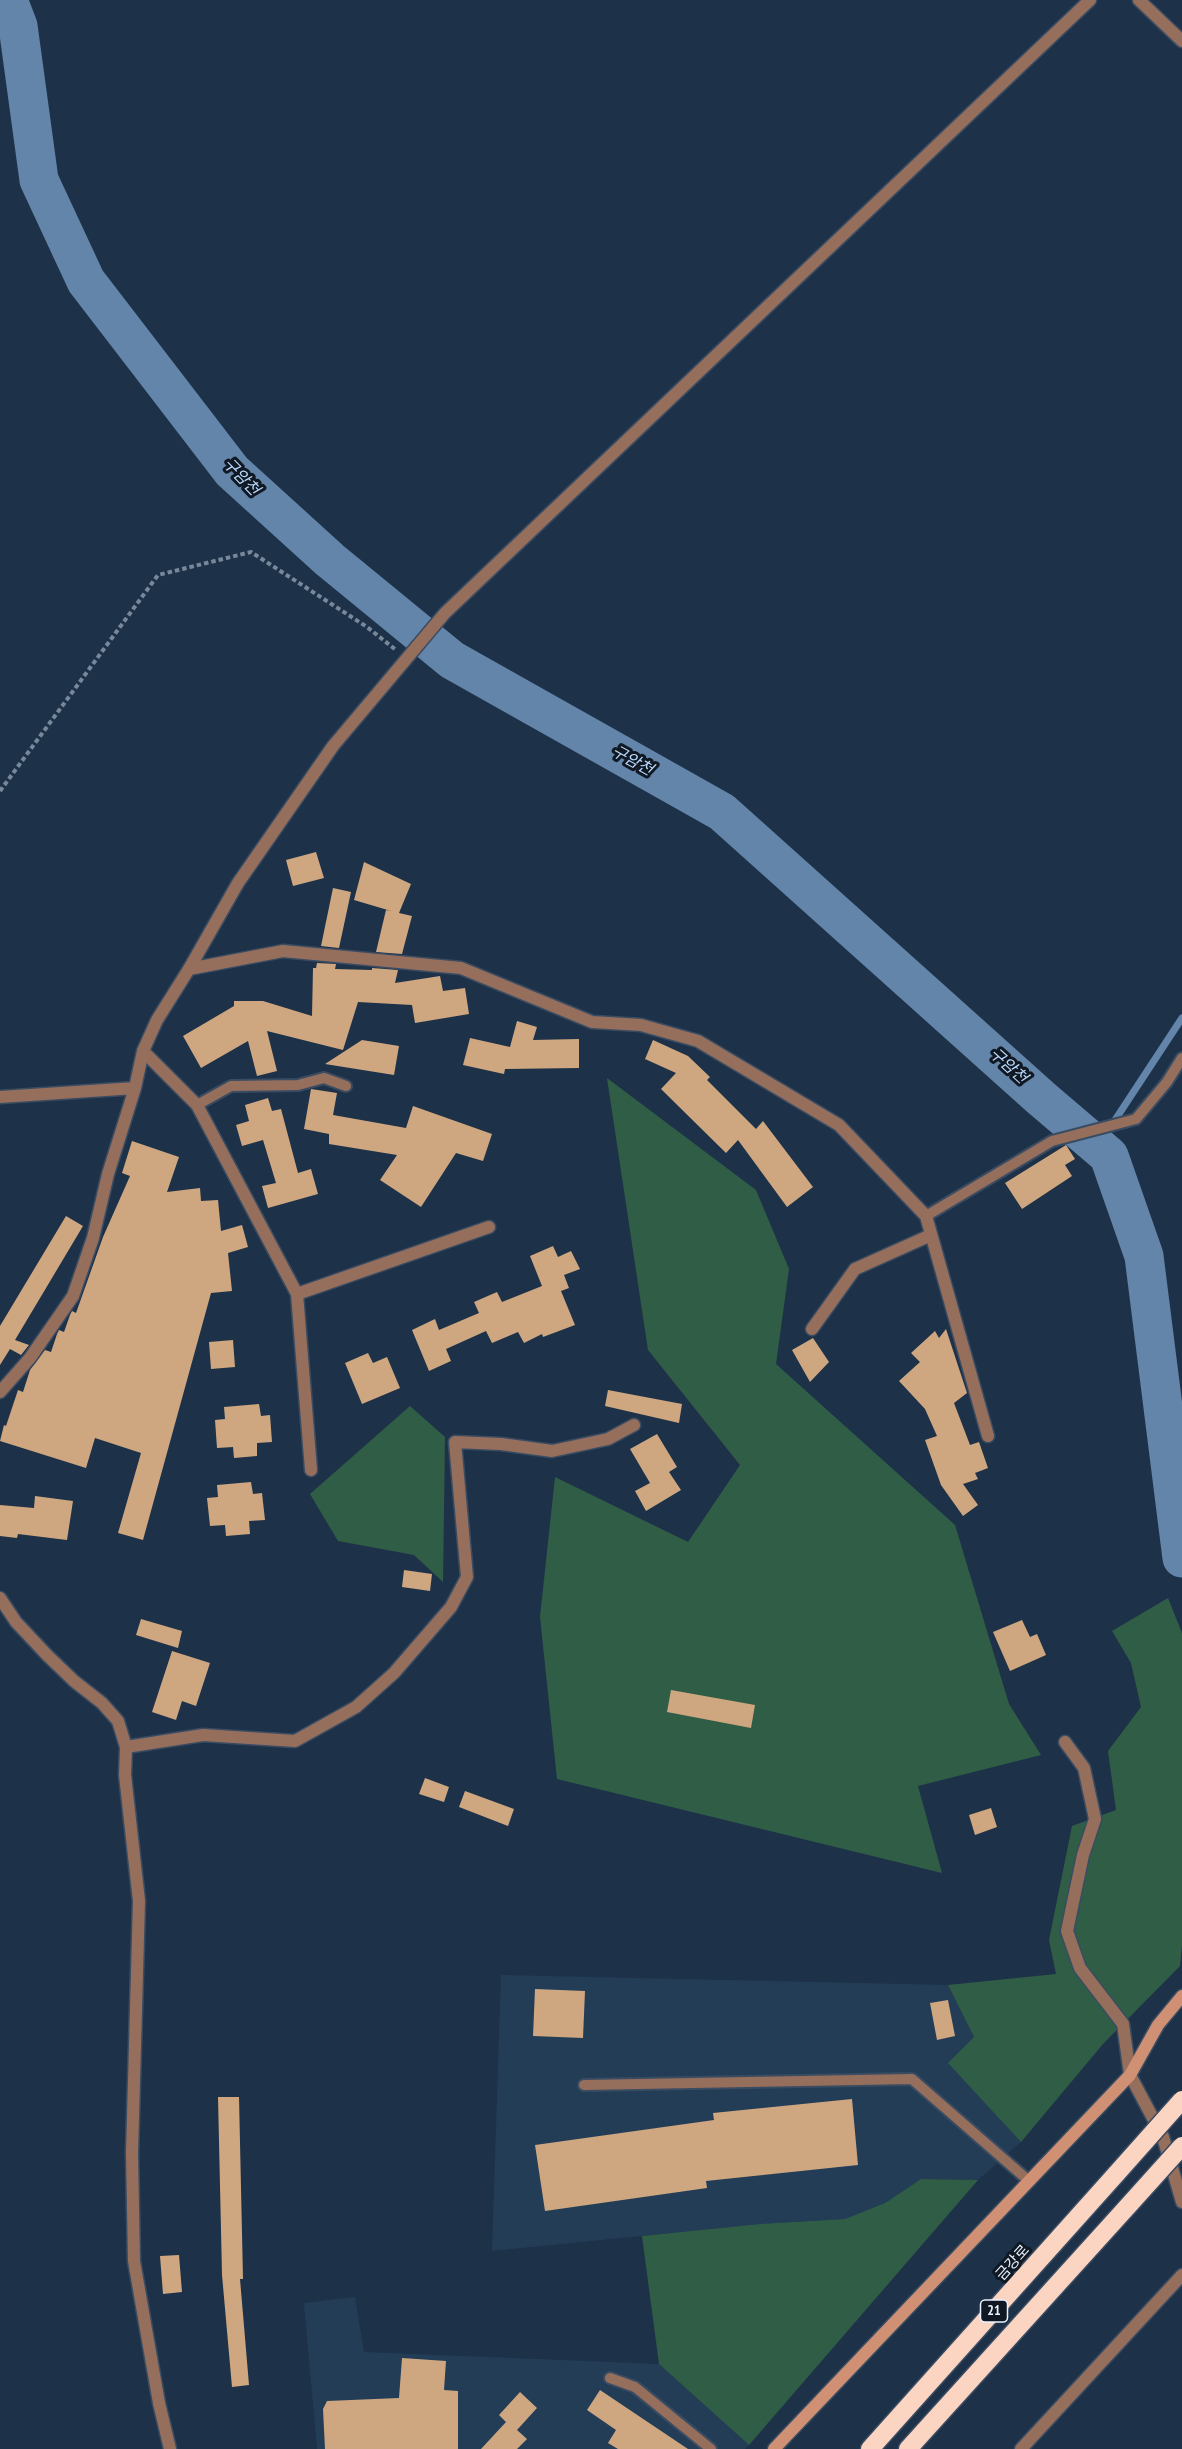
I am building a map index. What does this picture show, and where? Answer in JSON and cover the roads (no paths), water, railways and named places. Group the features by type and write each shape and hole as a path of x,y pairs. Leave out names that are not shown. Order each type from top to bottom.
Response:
{"highway":[{"name":"금강로","path":"870,2449 1182,2100"},
{"name":"21","path":"908,2449 1182,2146"}],"street":[{"path":"0,1392 30,1358 73,1296 93,1238 108,1174 135,1088 143,1051 157,1020 238,883 326,755 445,613 1090,0"},
{"path":"1139,0 1182,41"},
{"path":"189,969 283,951 461,968 592,1022 641,1025 698,1041 839,1125 926,1216 988,1436"},
{"path":"143,1051 197,1105 297,1294 311,1470"},
{"path":"0,1097 135,1088"},
{"path":"297,1294 489,1227"},
{"path":"812,1329 855,1269 931,1235"},
{"path":"126,1747 203,1735 295,1741 356,1707 394,1673 451,1607 467,1577 455,1442 501,1444 552,1451 608,1439 634,1425"},
{"path":"0,1598 16,1622 39,1647 74,1681 102,1703 118,1721 126,1747 125,1775 140,1901 132,2153 134,2262 159,2403 170,2449"},
{"path":"1065,1742 1084,1768 1095,1819 1080,1865 1067,1931 1080,1968 1123,2024 1130,2075 1163,2137 1182,2202"},
{"path":"774,2449 1130,2075 1158,2025 1182,1996"},
{"path":"1021,2449 1182,2275"}],"lane":[{"path":"926,1216 1052,1141 1136,1119 1167,1082 1182,1058"},
{"path":"197,1105 231,1086 298,1085 324,1078 346,1086"},
{"path":"584,2085 912,2079 1029,2181"},
{"path":"610,2378 635,2387 711,2449"}],"waterway":[{"name":"구암천","path":"8,0 18,26 39,180 86,281 232,471 330,560 452,660 722,812 1041,1098 1109,1156 1144,1256 1182,1558"},
{"path":"1098,1146 1182,1018"}]}
